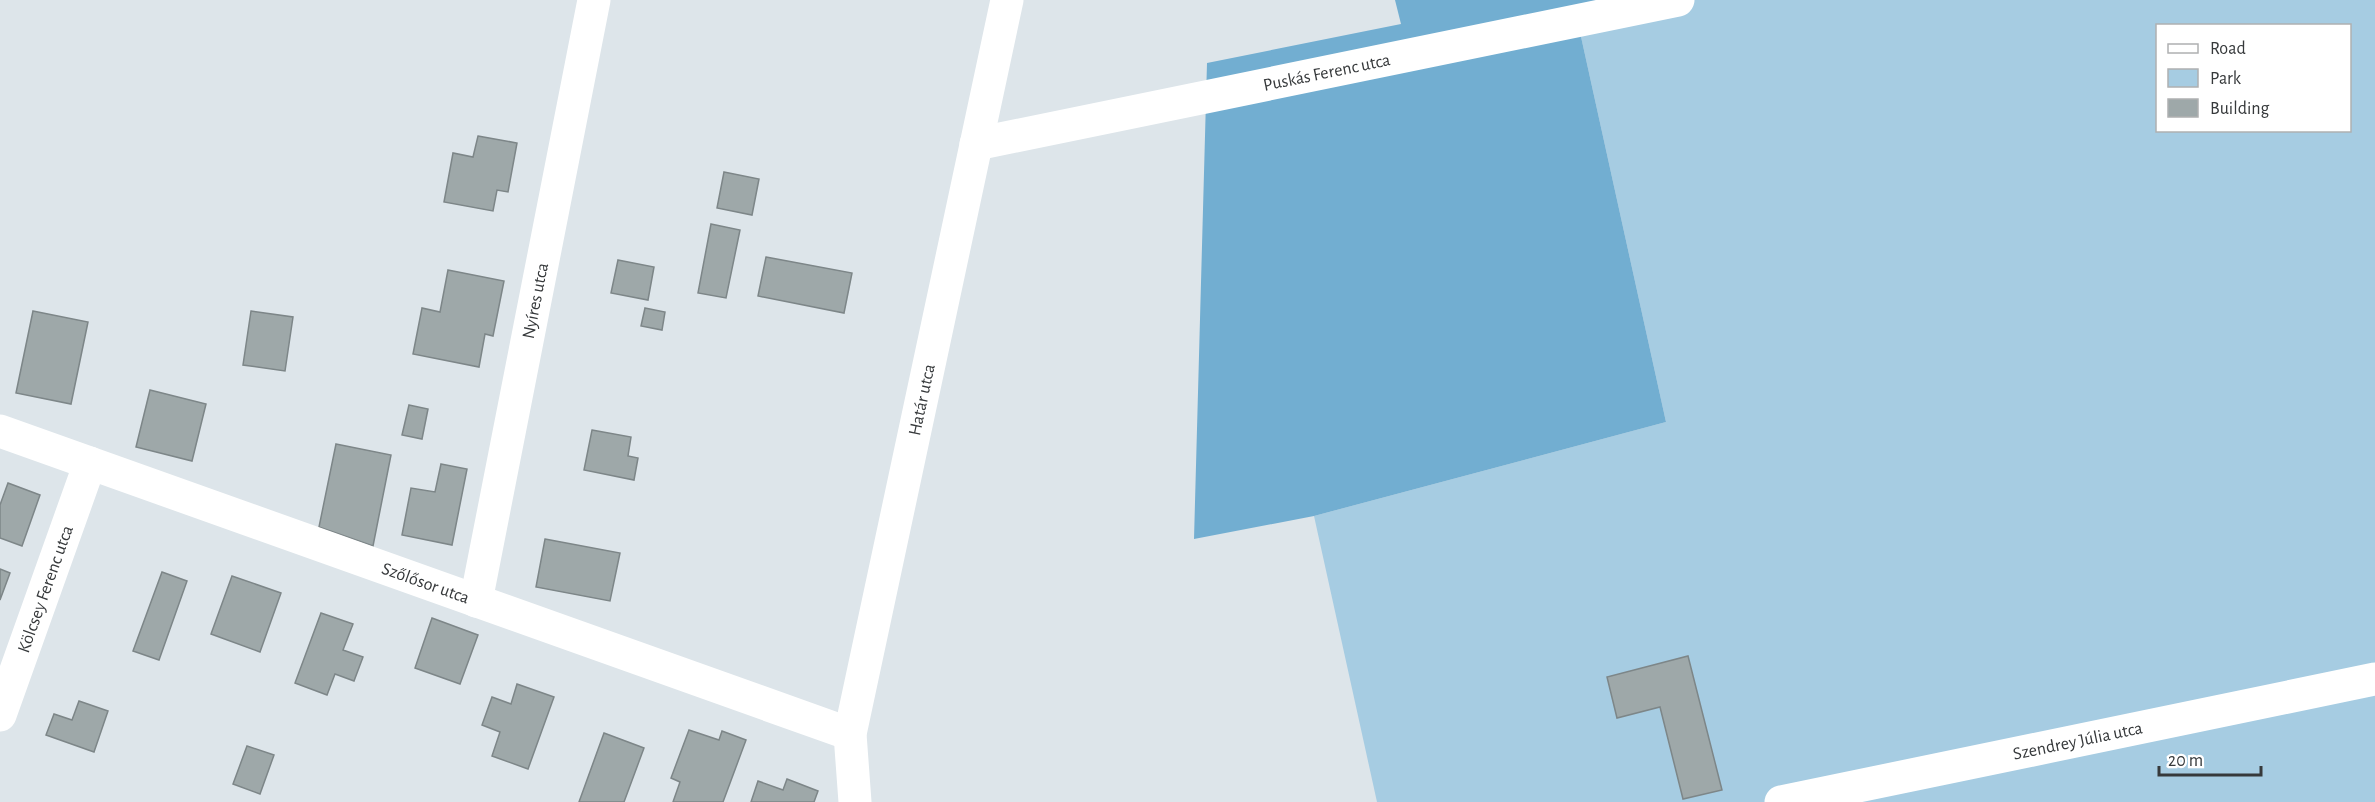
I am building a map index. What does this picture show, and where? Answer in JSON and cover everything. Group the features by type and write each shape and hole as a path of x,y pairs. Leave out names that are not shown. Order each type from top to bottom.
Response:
{"street":[{"name":"Nyíres utca","path":"476,601 594,0"},
{"name":"Határ utca","path":"855,802 850,734 1007,0"},
{"name":"Puskás Ferenc utca","path":"976,144 1678,0"},
{"name":"Szőlősor utca","path":"0,431 850,734"},
{"name":"Kölcsey Ferenc utca","path":"0,714 90,463"},
{"name":"Szendrey Júlia utca","path":"1781,802 2375,679"}],"green space":[{"path":"1642,0 2375,0 2375,802 1377,802 1314,516 1666,422 1576,14"}],"shaded area":[{"path":"1395,0 1642,0 1576,14 1666,422 1314,516 1194,539 1207,63 1401,24"}],"building":[{"path":"478,136 517,143 508,192 497,190 493,211 444,202 453,153 473,157"},
{"path":"724,172 759,179 752,215 717,208"},
{"path":"711,224 740,230 726,298 698,293"},
{"path":"766,257 852,273 844,313 758,296"},
{"path":"618,260 654,267 648,300 611,293"},
{"path":"448,270 504,281 493,336 485,334 479,367 413,354 422,308 440,312"},
{"path":"645,308 665,312 662,330 641,326"},
{"path":"33,311 88,322 71,404 16,393"},
{"path":"251,311 293,317 285,371 243,365"},
{"path":"150,390 206,404 192,461 136,447"},
{"path":"409,405 428,409 422,439 402,435"},
{"path":"592,430 631,437 628,456 638,458 634,480 584,470"},
{"path":"336,444 391,455 373,546 319,527"},
{"path":"441,464 467,469 452,545 402,535 411,488 435,492"},
{"path":"8,483 40,495 22,546 0,538 0,505"},
{"path":"545,539 620,553 610,601 536,587"},
{"path":"0,569 10,573 0,600"},
{"path":"162,572 187,581 159,660 133,651"},
{"path":"232,576 281,593 260,652 211,634"},
{"path":"321,613 353,624 343,650 363,657 354,681 335,674 327,695 295,683"},
{"path":"432,618 478,635 460,684 415,668"},
{"path":"1688,656 1722,790 1683,799 1660,707 1617,718 1607,677"},
{"path":"517,684 554,697 528,769 492,756 500,732 482,725 492,697 511,704"},
{"path":"79,701 108,711 94,752 46,735 54,714 72,720"},
{"path":"689,730 719,740 722,731 746,740 723,802 673,802 680,782 671,778"},
{"path":"604,733 644,748 624,802 579,802"},
{"path":"247,746 274,755 260,794 233,784"},
{"path":"787,779 818,791 814,802 751,802 758,781 783,790"}]}
